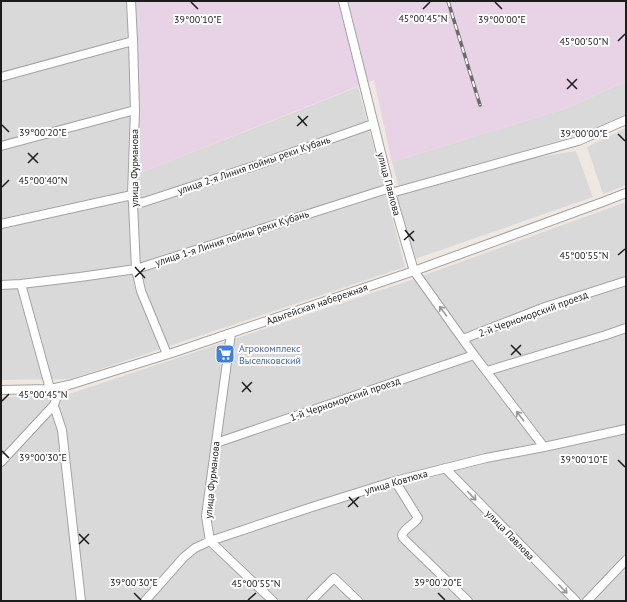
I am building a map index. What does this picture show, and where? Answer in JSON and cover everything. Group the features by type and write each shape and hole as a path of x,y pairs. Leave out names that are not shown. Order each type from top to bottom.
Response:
{"street":[{"name":"улица Фурманова","path":"131,1 135,110 132,195 136,269 141,291 167,354"},
{"name":"улица Павлова","path":"343,1 373,124 414,271 544,447"},
{"path":"1,77 133,41"},
{"path":"1,146 135,110"},
{"name":"улица 1-я Линия поймы реки Кубань","path":"1,285 80,278 136,269 391,190 578,141 626,120"},
{"name":"улица 2-я Линия поймы реки Кубань","path":"133,204 144,202 242,170 373,124"},
{"name":"Адыгейская набережная","path":"1,390 52,388 68,385 167,354 414,271 600,203 626,192"},
{"path":"1,224 132,195"},
{"name":"2-й Черноморский проезд","path":"463,339 545,307 626,281"},
{"path":"1,462 54,405 56,399 21,284"},
{"path":"487,371 626,328"},
{"name":"улица Фурманова","path":"210,541 206,516 230,333"},
{"name":"1-й Черноморский проезд","path":"216,443 474,354"},
{"path":"55,409 62,430 81,601"},
{"name":"улица Ковтюха","path":"145,601 184,557 195,548 210,541 395,481 486,458 626,429"},
{"name":"улица Павлова","path":"445,468 576,601"},
{"path":"395,481 418,518 416,522 404,531 402,535 403,538 468,601"},
{"path":"210,541 273,601"},
{"path":"587,601 626,560"},
{"path":"311,601 334,578 358,601"}],"shaded area":[{"path":"1,1 138,1 142,172 358,87 405,267 71,379 1,380"},
{"path":"138,1 626,1 626,81 570,107 392,162 374,80 142,172"},
{"path":"626,81 626,115 581,134 399,188 392,162 570,107"},
{"path":"626,128 626,185 603,194 587,147"},
{"path":"576,151 593,197 415,259 396,195 520,160"},
{"path":"626,202 626,601 581,601 579,599 578,601 1,601 1,397 66,395 411,280"}],"railway":[{"path":"448,1 480,105"}],"place":[{"name":"Агрокомплекс Выселковский","path":"225,354"}]}
